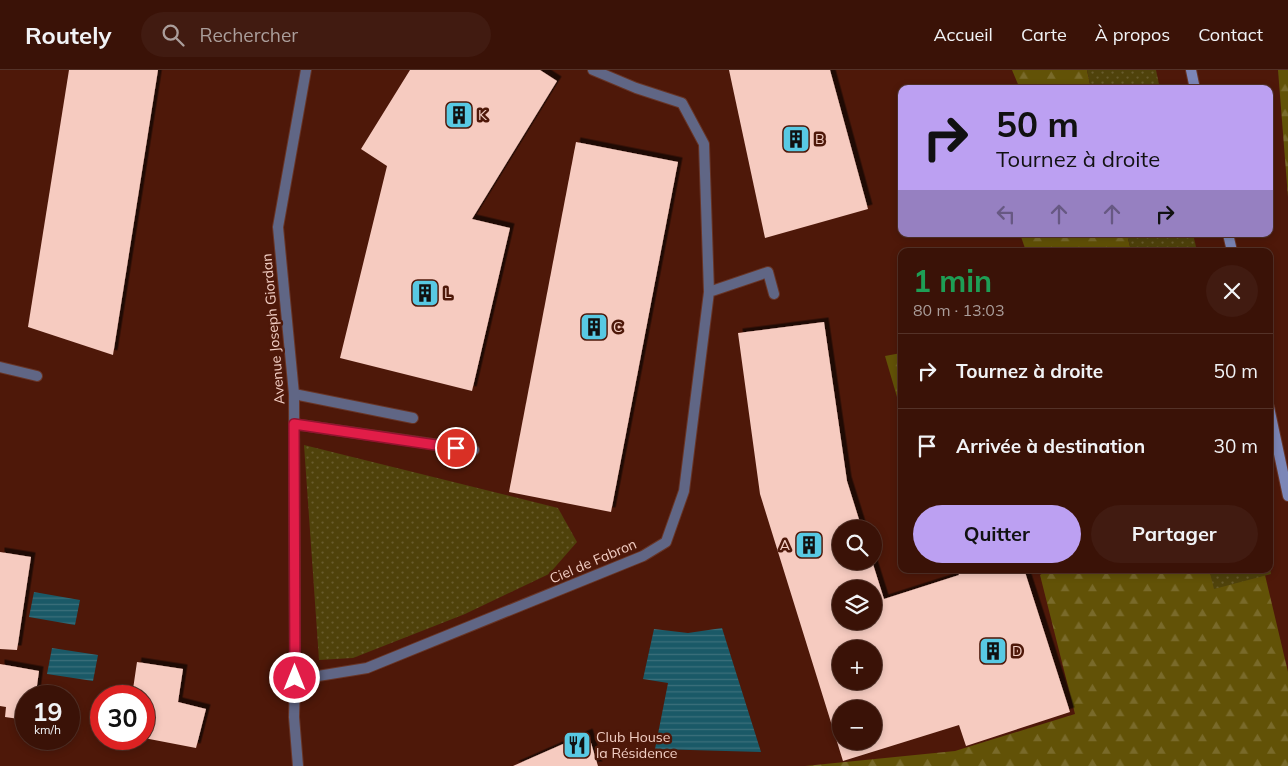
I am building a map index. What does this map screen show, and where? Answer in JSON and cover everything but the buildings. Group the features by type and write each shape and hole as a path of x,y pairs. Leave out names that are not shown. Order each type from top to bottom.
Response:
{"street":[{"name":"Avenue Joseph Giordan","path":"298,766 294,717 294,394 278,227 306,70"},
{"name":"Ciel de Fabron","path":"295,678 367,668 643,556 666,542 684,491 709,292 704,144 682,104 593,70"},
{"path":"1191,70 1194,85"},
{"path":"709,292 768,272 774,294"},
{"path":"0,367 37,376"},
{"path":"294,394 413,418"},
{"path":"294,424 474,450"},
{"path":"1273,426 1288,496"}],"green space":[{"path":"1012,70 1087,70 1090,85 1018,85"},
{"path":"1278,70 1288,70 1288,197"},
{"path":"1021,237 1128,237 1130,248 1025,248"},
{"path":"898,354 898,397 897,397 885,356"},
{"path":"1043,573 1210,573 1215,588 1265,575 1288,672 1288,766 805,766 955,751 1075,714 1040,575"}],"shaded area":[{"path":"1087,70 1156,70 1159,85 1090,85"},
{"path":"1128,237 1194,237 1196,248 1130,248"},
{"path":"304,445 558,508 577,542 549,574 465,614 353,658 319,660"},
{"path":"1210,573 1271,573 1271,574 1214,589"}],"water":[{"path":"34,592 80,600 75,625 29,617"},
{"path":"722,628 761,752 655,749 668,683 643,679 654,629 688,633"},
{"path":"52,648 98,655 93,681 47,674"}],"place":[{"name":"K","path":"459,115"},
{"name":"B","path":"796,139"},
{"name":"L","path":"425,293"},
{"name":"C","path":"594,327"},
{"name":"A","path":"809,545"},
{"name":"D","path":"993,651"},
{"name":"Club House la Résidence","path":"577,745"}],"route":[{"path":"295,678 294,424 456,448"}]}
